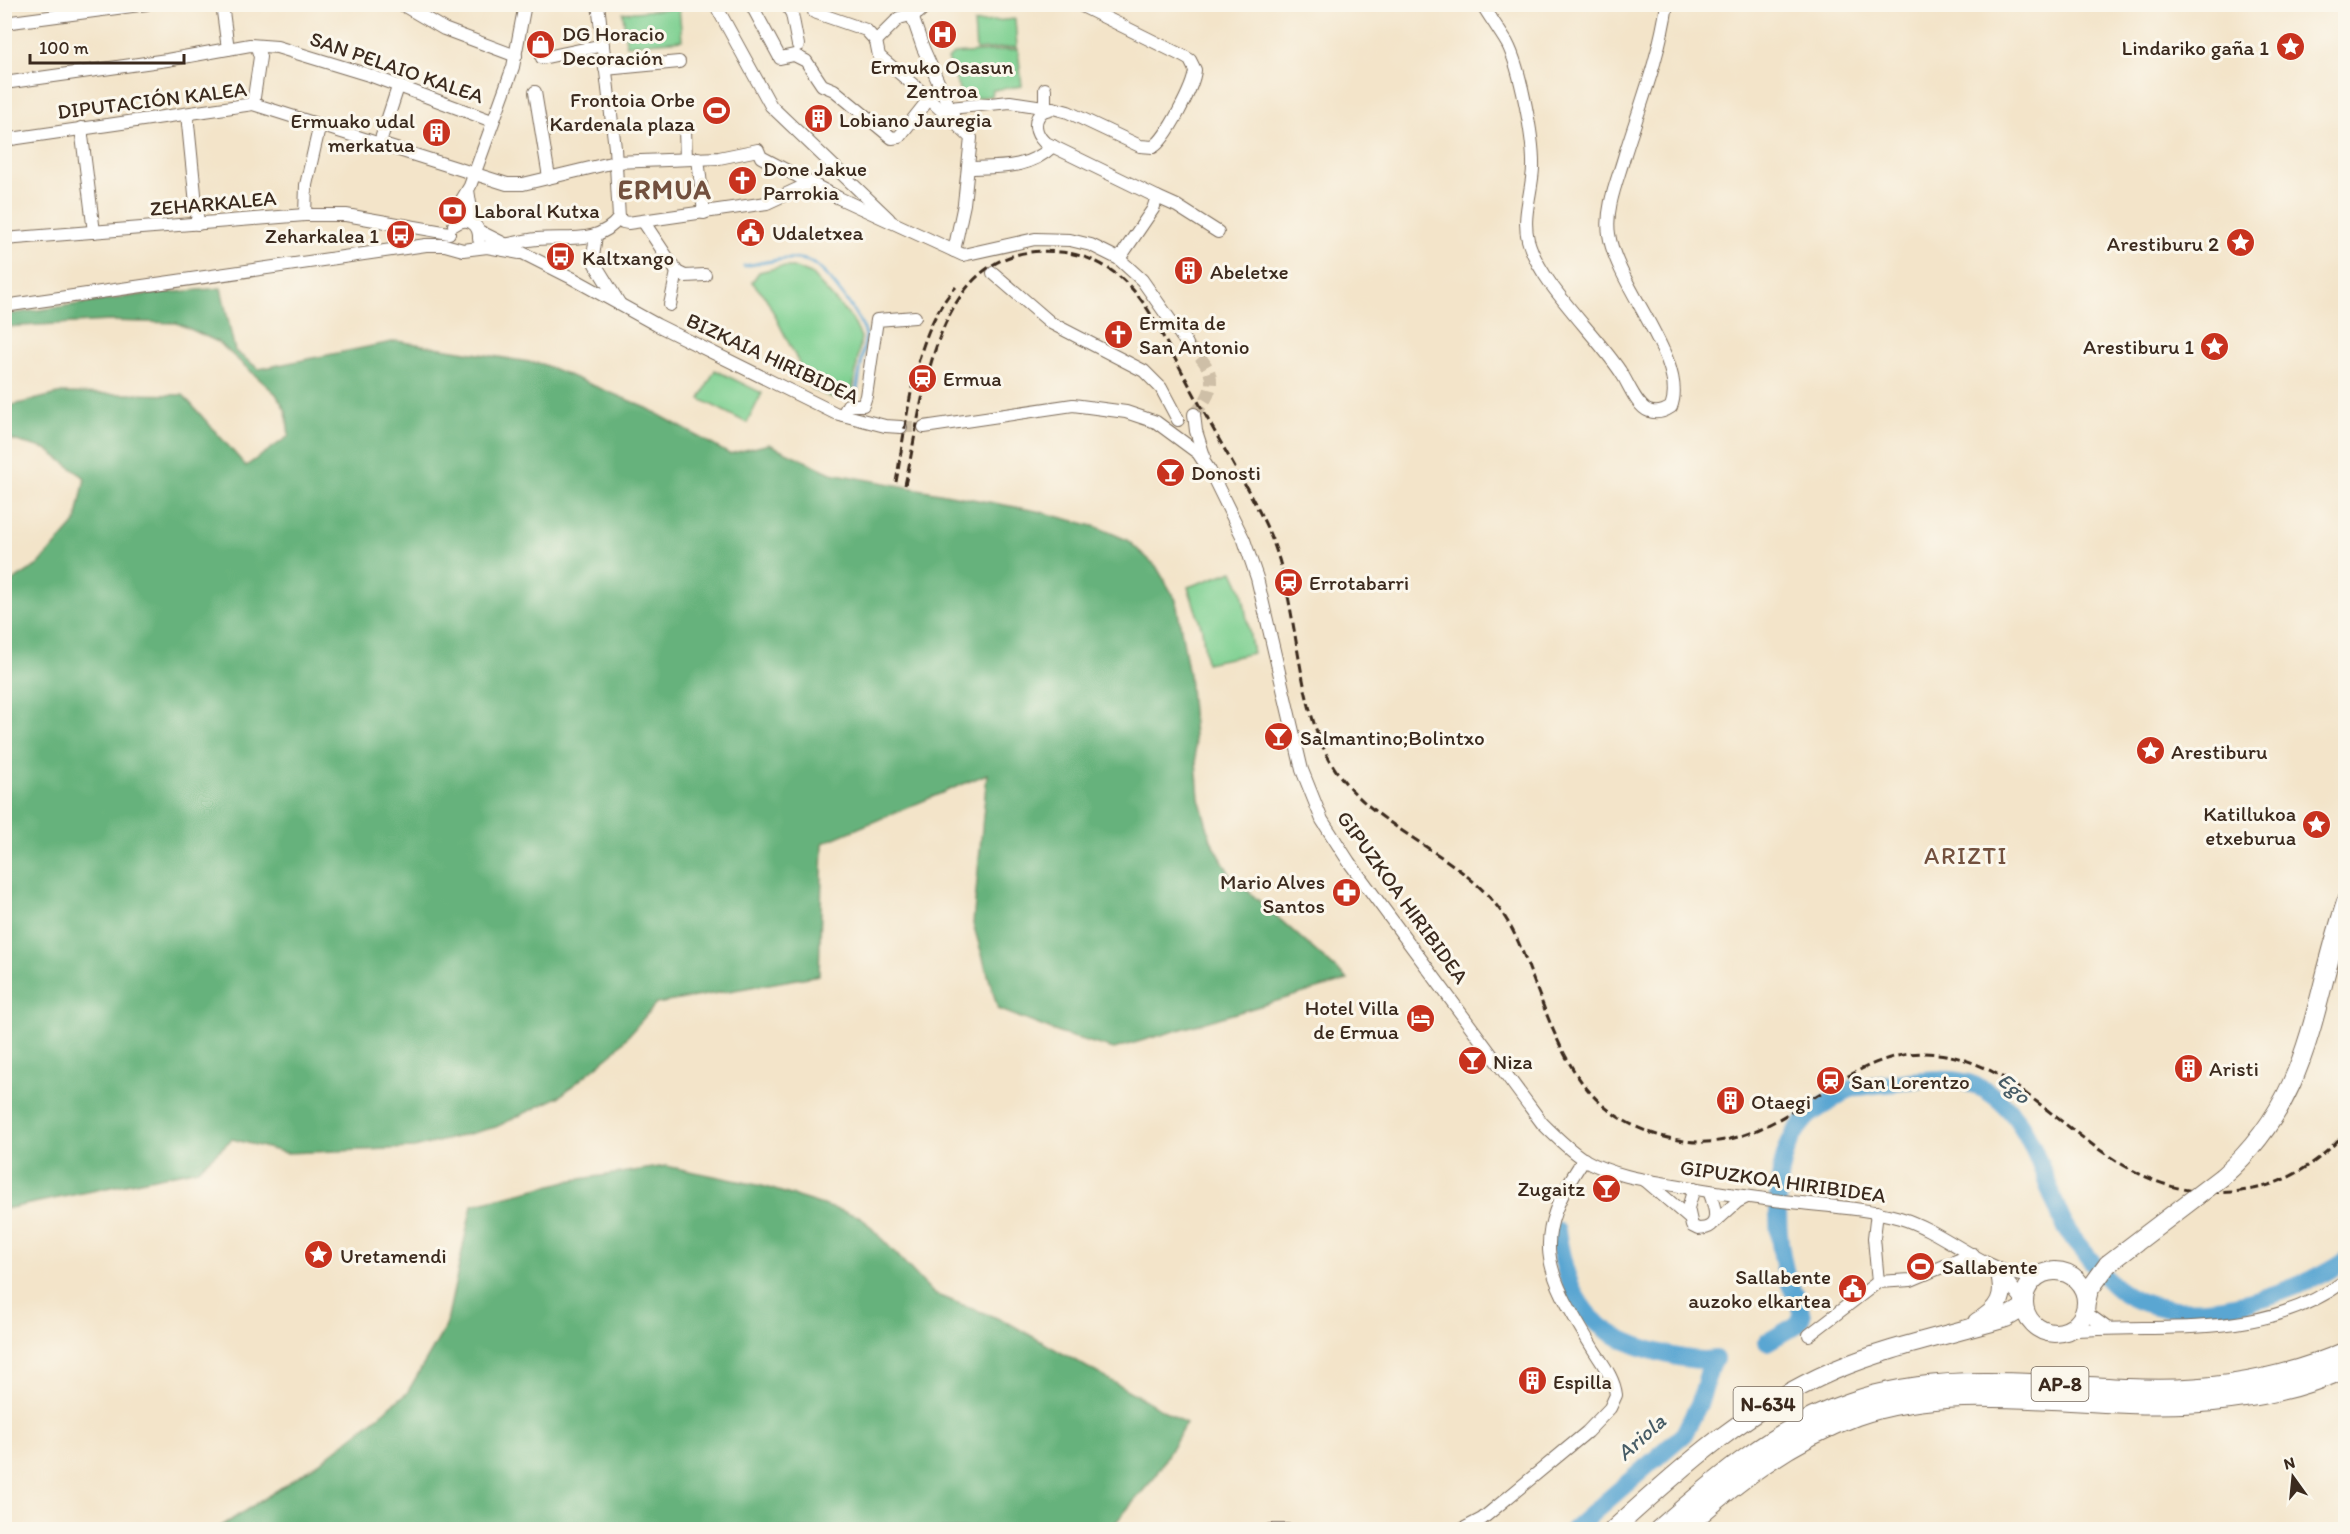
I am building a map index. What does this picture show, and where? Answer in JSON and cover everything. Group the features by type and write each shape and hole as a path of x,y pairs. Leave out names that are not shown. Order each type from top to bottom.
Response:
{"highway":[{"path":"1982,1325 2006,1318 2024,1304 2030,1284 2036,1277 2045,1273 2093,1274 2108,1264 2222,1177 2262,1137 2288,1096 2308,1041 2346,902"},
{"path":"1954,1332 1977,1322 1997,1309 2003,1291 1998,1269"},
{"path":"2065,1273 2080,1284 2086,1307"},
{"path":"1982,1325 2058,1333 2067,1331 2081,1320 2093,1274"},
{"path":"2024,1304 2033,1324 2040,1330"},
{"name":"N-634","path":"1613,1530 1712,1442 1761,1408 1837,1369 1982,1325"},
{"name":"AP-8","path":"1658,1530 1782,1442 1848,1402 1908,1387 1989,1381 2129,1388 2216,1386 2294,1370 2346,1351"},
{"name":"AP-8","path":"1782,1442 1858,1416 1912,1403 1990,1396 2128,1404 2215,1403 2299,1385 2346,1369"},
{"name":"AP-8","path":"1683,1530 1735,1474"}],"street":[{"path":"4,23 147,4"},
{"path":"222,4 228,49"},
{"path":"401,4 444,29 516,56"},
{"path":"519,253 487,247 463,250 453,233 461,201 475,173 516,56 525,4"},
{"path":"598,4 619,218 623,222 767,203 808,184"},
{"path":"715,4 768,103 783,120 890,220 963,255 981,253 1024,241 1052,238 1091,245 1119,259 1149,289 1187,344"},
{"path":"752,4 779,57 796,50"},
{"path":"899,4 918,13 928,4"},
{"path":"929,99 895,139 834,90 822,86 796,50 789,9 806,15 814,8 866,30 876,41 879,56 929,99 947,107 1010,102 1048,107 1068,112 1140,146 1153,147 1167,132 1195,76 1194,66 1183,56 1078,4"},
{"path":"1482,4 1507,43 1521,89 1533,168 1526,218 1528,240 1534,255 1553,286 1615,363 1639,402 1648,411 1659,412 1671,407 1675,396 1671,369 1623,276 1613,254 1609,233 1614,192 1667,4"},
{"path":"876,41 909,9"},
{"path":"909,9 947,107 955,122 971,138 969,168 954,251"},
{"name":"SAN PELAIO KALEA","path":"4,83 250,45 257,48 277,47 369,75 492,121"},
{"path":"542,58 603,45"},
{"path":"253,104 260,57 257,48"},
{"path":"605,69 679,62"},
{"path":"380,145 398,87"},
{"path":"1045,89 1048,107"},
{"path":"535,92 549,177"},
{"name":"DIPUTACIÓN KALEA","path":"4,140 253,104 507,184 523,184 615,162 719,158 758,150 761,157 808,184 880,218 890,220"},
{"path":"1048,107 1040,113 1036,124 1041,139 1177,206 1218,232"},
{"path":"187,114 198,224"},
{"path":"305,215 306,185 320,124"},
{"path":"81,128 94,232"},
{"path":"685,129 704,213"},
{"path":"969,168 1026,164 1041,158 1053,146"},
{"path":"468,190 478,241 472,248"},
{"path":"1119,259 1153,209 1156,197"},
{"name":"ZEHARKALEA","path":"4,239 305,215 346,215 453,233"},
{"path":"505,245 539,239 597,235 619,218"},
{"path":"643,221 677,272 685,276 705,276"},
{"path":"4,306 428,244 453,233 476,227 519,253"},
{"path":"597,235 593,257 595,264 621,306"},
{"name":"BIZKAIA HIRIBIDEA","path":"519,253 572,278 633,313 843,415 885,426 901,427"},
{"path":"670,305 677,272"},
{"path":"993,273 1051,323 1144,371 1161,388 1178,420"},
{"path":"843,415 849,405 863,405 877,320 915,317"},
{"name":"GIPUZKOA HIRIBIDEA","path":"924,426 1073,405 1126,412 1156,422 1198,453 1210,471 1244,540 1257,578 1302,770 1322,820 1349,862 1542,1123 1584,1159 1645,1180 1747,1197 1877,1212 1919,1224 1998,1269"},
{"path":"1156,422 1178,420 1195,415"},
{"path":"1156,422 1172,428 1188,425 1195,415"},
{"path":"1195,415 1199,444 1210,471"},
{"path":"1461,1530 1482,1519 1587,1432 1610,1408 1616,1395 1609,1375 1554,1279 1548,1244 1552,1216 1584,1159"},
{"path":"1645,1180 1689,1218"},
{"path":"1694,1188 1688,1208 1692,1226 1698,1229 1711,1227 1737,1202 1747,1197"},
{"path":"1709,1191 1715,1208 1715,1222"},
{"path":"1877,1212 1874,1238 1878,1282"},
{"path":"1809,1335 1878,1282 1911,1280 1973,1254"},
{"path":"1998,1269 2024,1277 2036,1277"},
{"path":"1998,1269 2015,1287 2024,1304"},
{"path":"2067,1331 2107,1328 2198,1329 2237,1324 2322,1298 2346,1280"},
{"path":"2086,1307 2107,1328"},
{"path":"1270,1530 1287,1530"}],"green space":[{"path":"679,8 682,40 626,45 623,13"},
{"path":"1015,19 1017,47 976,50 974,23"},
{"path":"1018,49 1022,86 993,90 992,96 963,99 948,59 953,54"},
{"path":"780,267 793,267 811,274 852,319 861,337 852,397 833,398 812,389 766,298 752,282 759,272"},
{"path":"221,288 235,351 259,369 397,341 542,364 647,408 729,454 769,444 831,473 1037,511 1097,527 1127,540 1156,566 1176,600 1189,675 1199,798 1211,840 1231,876 1348,980 1114,1049 1062,1034 998,1009 973,924 987,774 823,843 819,975 656,1004 613,1053 560,1096 496,1127 414,1148 286,1153 232,1139 198,1169 5,1209 5,586 38,565 76,522 85,478 46,449 5,438 5,407 62,393 183,395 246,466 289,436 286,411 276,394 218,342 177,323 109,321 5,327 5,315 141,295"},
{"path":"715,370 762,393 747,423 700,399"},
{"path":"1233,571 1242,591 1253,653 1206,663 1202,629 1188,587"},
{"path":"666,1166 762,1186 861,1217 934,1294 1005,1321 1186,1423 1154,1478 1110,1529 217,1529 322,1461 407,1393 446,1326 472,1205 567,1181"}],"waterway":[{"path":"744,266 782,259 805,260 822,271 831,281 849,304 866,335 855,401"},
{"name":"Ego","path":"1767,1342 1798,1324 1802,1316 1782,1257 1778,1195 1785,1155 1793,1137 1808,1116 1845,1091 1864,1086 1937,1079 1962,1081 1985,1090 2001,1102 2014,1116 2034,1150 2056,1206 2071,1236 2110,1282 2119,1290 2143,1303 2172,1309 2202,1309 2234,1305 2296,1286 2323,1274 2346,1260"},
{"name":"Ego","path":"1557,1231 1568,1277 1576,1296 1586,1312 1599,1325 1636,1346 1681,1357 1715,1359"},
{"name":"Ariola","path":"1573,1530 1684,1434 1700,1402 1712,1360"}],"tunnel":[{"path":"1187,344 1203,361 1211,377 1209,393 1196,412"},
{"path":"901,427 924,427"}],"railway":[{"path":"905,485 929,369 942,330 960,296 985,270 1018,254 1060,252 1090,259 1103,265 1126,282 1153,318 1254,501 1272,540 1284,578 1310,711 1329,759 1345,783 1365,803 1459,870 1500,910 1518,941 1553,1029 1579,1078 1616,1116 1642,1129 1673,1139 1718,1141 1757,1130 1864,1068 1902,1055 1944,1055 1999,1075 2107,1155 2155,1181 2182,1189 2210,1192 2241,1191 2286,1179 2324,1154 2346,1131"},
{"path":"896,482 908,406 921,352 930,328 956,287"}],"place":[{"name":"Ermuko Osasun Zentroa","path":"942,35"},
{"name":"DG Horacio Decoración","path":"541,45"},
{"name":"Lindariko gaña 1","path":"2290,47"},
{"name":"Frontoia Orbe Kardenala plaza","path":"716,111"},
{"name":"Lobiano Jauregia","path":"818,119"},
{"name":"Ermuako udal merkatua","path":"436,132"},
{"name":"Done Jakue Parrokia","path":"742,180"},
{"name":"Laboral Kutxa","path":"453,210"},
{"name":"Udaletxea","path":"751,232"},
{"name":"Zeharkalea 1","path":"400,235"},
{"name":"Arestiburu 2","path":"2240,243"},
{"name":"Kaltxango","path":"561,257"},
{"name":"Abeletxe","path":"1189,271"},
{"name":"Ermita de San Antonio","path":"1118,334"},
{"name":"Arestiburu 1","path":"2215,346"},
{"name":"Ermua","path":"922,378"},
{"name":"Donosti","path":"1170,472"},
{"name":"Errotabarri","path":"1288,582"},
{"name":"Salmantino;Bolintxo","path":"1279,737"},
{"name":"Arestiburu","path":"2150,751"},
{"name":"Katillukoa etxeburua","path":"2317,825"},
{"name":"Mario Alves Santos","path":"1346,893"},
{"name":"Hotel Villa de Ermua","path":"1420,1019"},
{"name":"Niza","path":"1472,1061"},
{"name":"Aristi","path":"2188,1068"},
{"name":"San Lorentzo","path":"1830,1081"},
{"name":"Otaegi","path":"1730,1101"},
{"name":"Zugaitz","path":"1606,1188"},
{"name":"Uretamendi","path":"319,1255"},
{"name":"Sallabente","path":"1921,1266"},
{"name":"Sallabente auzoko elkartea","path":"1852,1288"},
{"name":"Espilla","path":"1532,1381"}],"district":[{"name":"ERMUA","path":"665,189"},
{"name":"ARIZTI","path":"1966,855"}]}
